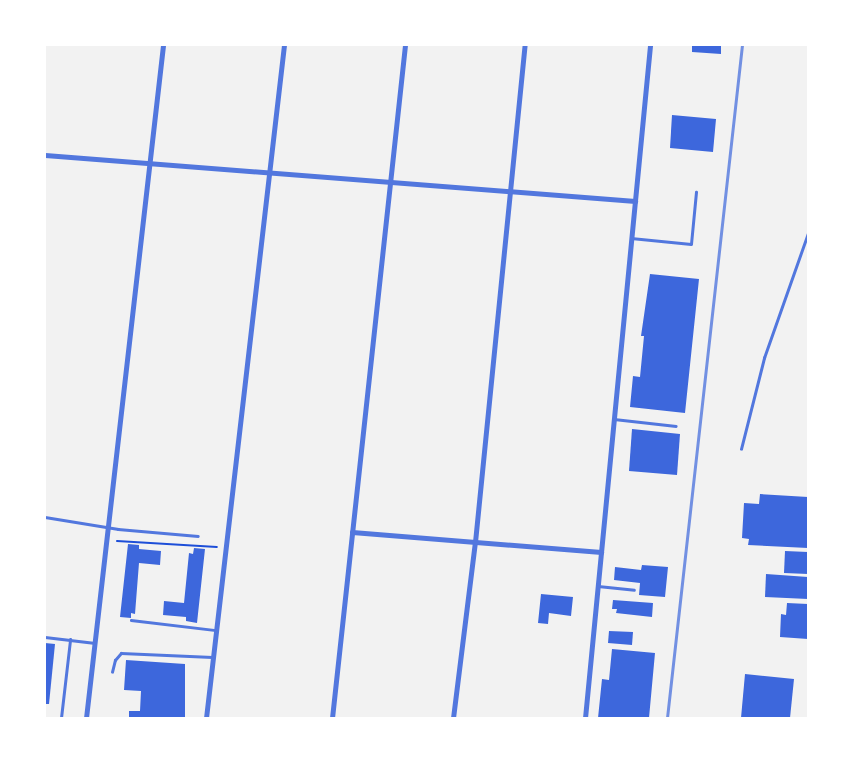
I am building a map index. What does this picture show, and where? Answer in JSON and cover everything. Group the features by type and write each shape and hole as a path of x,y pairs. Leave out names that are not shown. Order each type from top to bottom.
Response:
{"street":[{"path":"86,718 163,45"},
{"path":"206,718 284,45"},
{"path":"332,718 405,45"},
{"path":"453,718 476,542 509,191 526,45"},
{"path":"585,718 650,45"},
{"path":"45,155 635,201"},
{"path":"352,532 601,552"}],"lane":[{"path":"632,238 691,244 696,192"},
{"path":"741,449 764,358 808,233"},
{"path":"614,419 676,426"},
{"path":"45,517 108,527 198,536"},
{"path":"598,586 634,590"},
{"path":"131,620 217,630"},
{"path":"45,638 95,642"},
{"path":"61,718 70,640"},
{"path":"112,672 115,660 121,653 214,657"}],"path":[{"path":"117,541 217,547"}],"building":[{"path":"692,45 721,45 721,54 692,52"},
{"path":"672,115 716,119 713,152 670,148"},
{"path":"650,274 699,279 685,413 630,407 633,376 640,377 644,336 641,336"},
{"path":"632,429 680,434 677,475 629,471"},
{"path":"760,494 808,497 808,548 748,545 749,539 742,538 744,503 759,504"},
{"path":"128,544 139,545 139,549 161,551 160,565 139,563 135,614 131,613 131,618 120,617"},
{"path":"194,548 205,549 197,623 186,621 186,617 163,615 164,601 184,603 189,553 193,554"},
{"path":"785,551 808,552 808,574 784,573"},
{"path":"642,565 668,567 665,597 639,595 640,583 614,580 615,567 641,570"},
{"path":"766,574 808,577 808,599 765,597"},
{"path":"541,594 573,597 571,616 549,613 548,624 538,623"},
{"path":"613,600 653,603 652,617 616,613 617,609 612,609"},
{"path":"787,603 808,604 808,639 780,637 781,614 786,615"},
{"path":"609,631 633,632 632,645 608,643"},
{"path":"45,643 55,644 49,704 45,704"},
{"path":"612,649 655,653 649,718 598,718 602,679 609,680"},
{"path":"126,660 185,664 185,718 129,718 129,711 140,711 141,691 124,690"},
{"path":"745,674 794,679 790,718 741,718"}],"railway":[{"path":"667,718 742,45"}]}
